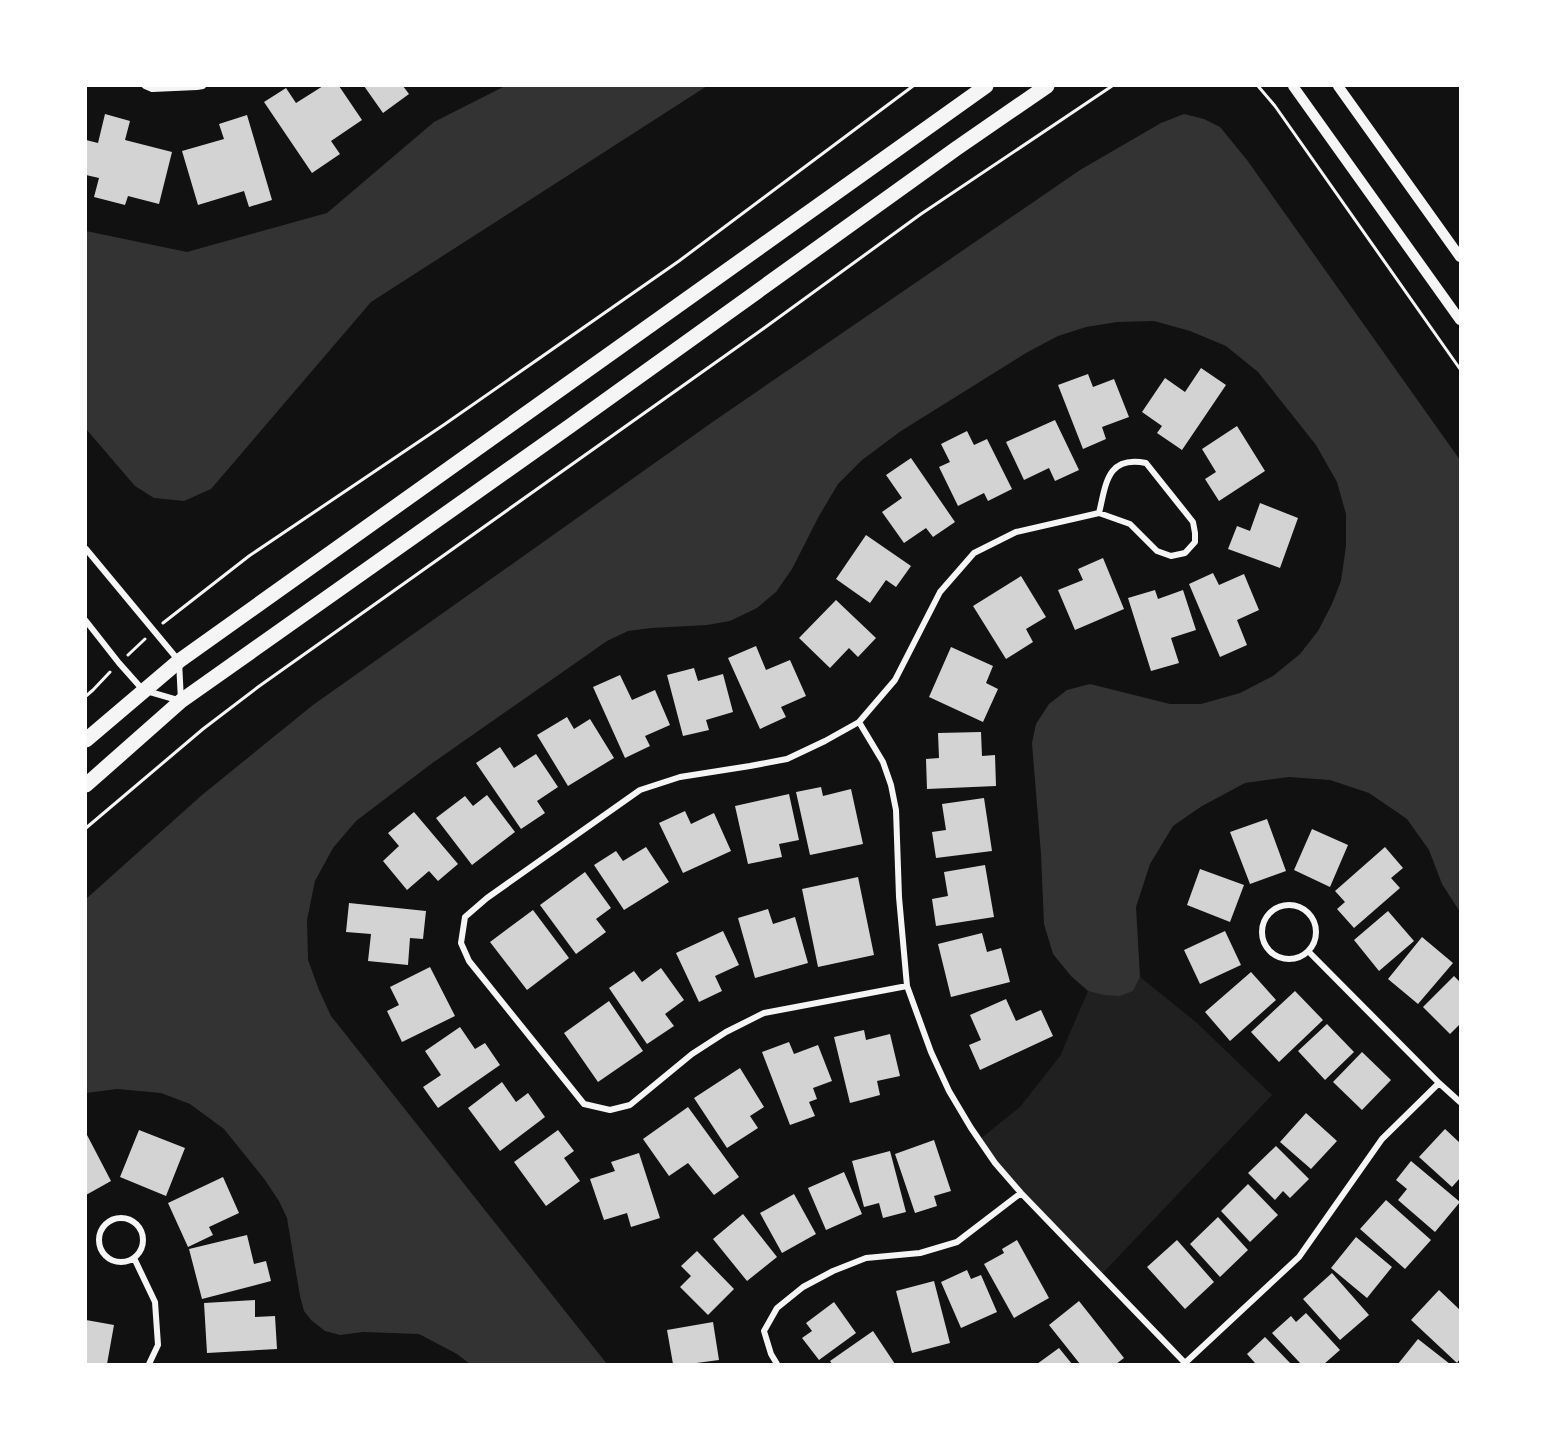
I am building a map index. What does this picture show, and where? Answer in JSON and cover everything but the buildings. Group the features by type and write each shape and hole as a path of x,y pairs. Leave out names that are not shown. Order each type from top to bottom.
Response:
{"main road":[{"path":"86,740 179,661 986,86"},
{"path":"86,785 181,701 1047,86"}],"street":[{"path":"145,86 152,88 202,86"},
{"path":"1293,86 1461,320"},
{"path":"1338,86 1461,256"},
{"path":"907,986 764,1013 726,1032 692,1054 630,1105 610,1110 584,1104 469,961 461,943 465,917 487,898 640,789 680,777 787,759 859,722 895,680 940,592 974,553 1016,532 1099,513 1130,524 1157,551 1171,556 1185,553 1195,542 1193,522 1146,463 1124,462 1112,470 1099,513"},
{"path":"86,549 179,661 181,701 143,690 86,621"},
{"path":"859,722 883,762 891,785 896,810 899,897 907,986 930,1052 949,1091 970,1128 995,1163 1185,1364 1299,1257 1382,1138 1439,1083"},
{"path":"1284,905 1301,907 1308,912 1316,928 1316,936 1314,945 1308,952 1302,957 1285,960 1270,952 1264,945 1262,937 1264,920 1269,913 1284,905"},
{"path":"1308,952 1439,1083 1461,1102"},
{"path":"777,1365 764,1331 777,1308 803,1287 866,1257 921,1253 957,1242 1021,1193"},
{"path":"125,1218 140,1227 143,1244 140,1252 134,1258 126,1262 117,1262 103,1252 99,1244 99,1236 102,1227 108,1221 125,1218"},
{"path":"134,1258 155,1302 158,1345 149,1365"}],"path":[{"path":"86,696 173,614 249,556 445,424 679,261 913,86"},
{"path":"86,828 203,729 258,687 760,332 921,214 1112,86"},
{"path":"1258,86 1275,106 1461,369"}],"shaded area":[{"path":"505,86 707,86 371,302 211,489 184,501 154,498 135,486 86,429 86,231 187,252 327,213 434,122"},
{"path":"1184,114 1204,119 1220,127 1247,160 1460,460 1460,912 1442,884 1429,850 1407,819 1369,793 1330,780 1289,777 1245,783 1202,806 1173,826 1150,864 1136,907 1140,977 1133,991 1120,996 1088,991 1071,976 1053,954 1044,924 1032,743 1036,724 1049,704 1067,690 1090,684 1170,704 1201,704 1240,693 1273,676 1300,654 1318,631 1341,581 1346,546 1346,514 1337,482 1316,445 1258,372 1226,346 1190,331 1154,321 1117,322 1086,327 1058,336 1026,353 901,431 862,460 838,484 792,569 776,592 757,608 730,621 628,631 607,641 431,764 356,821 333,848 315,881 307,920 308,960 331,1016 607,1364 470,1364 457,1354 419,1334 363,1332 340,1335 325,1331 304,1311 287,1218 279,1201 224,1129 190,1104 161,1093 117,1089 86,1093 86,899 202,795 313,705 714,421 1080,170 1161,123"},
{"path":"1140,977 1197,1023 1272,1095 1100,1276 1021,1193 979,1140 1020,1107 1060,1056 1088,991 1103,995 1133,991"}]}
